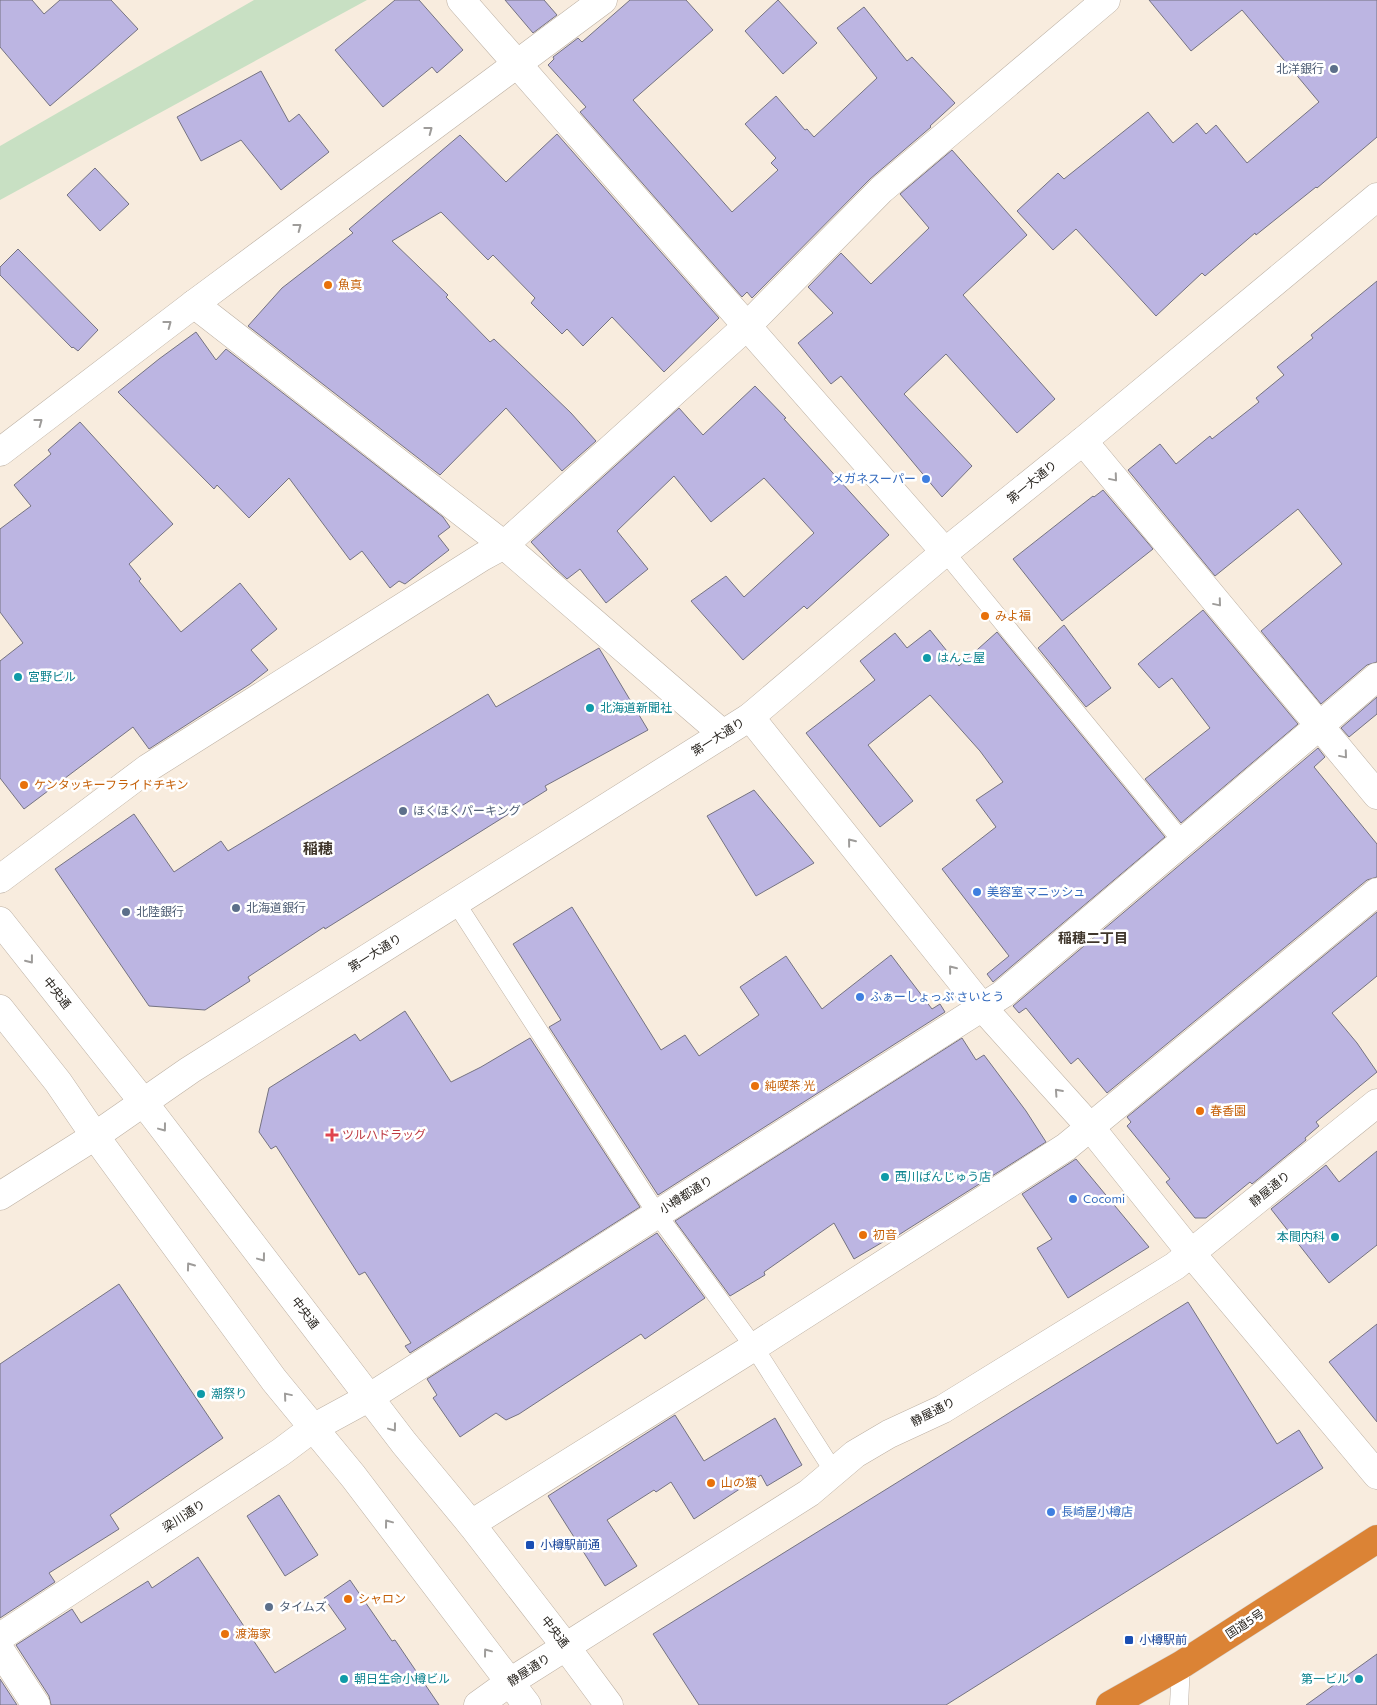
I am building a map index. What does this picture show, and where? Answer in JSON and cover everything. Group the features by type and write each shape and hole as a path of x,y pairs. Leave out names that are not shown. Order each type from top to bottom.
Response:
{"highway":[{"name":"国道5号","path":"1110,1705 1181,1665 1377,1539"}],"street":[{"path":"461,0 516,65 946,552"},
{"path":"0,452 194,304 602,0"},
{"path":"0,879 148,768 482,557 504,545 747,326 881,190 1106,0"},
{"name":"第一大通り","path":"0,1196 95,1136 190,1070 750,717 946,552 1377,197"},
{"path":"194,304 504,545 723,734"},
{"path":"1083,441 1377,795"},
{"name":"小樽都通り","path":"370,1397 993,1000 1377,677"},
{"path":"750,717 993,1000 1091,1128 1191,1253 1377,1475"},
{"path":"471,1524 754,1347 1058,1152 1091,1128 1377,892"},
{"name":"中央通","path":"0,921 144,1103 609,1705"},
{"path":"0,1009 58,1082 95,1136 274,1380 353,1476 527,1705"},
{"name":"静屋通り","path":"478,1705 510,1682 808,1493 855,1454 889,1434 943,1409 1175,1266 1377,1103"},
{"name":"梁川通り","path":"0,1638 281,1452 314,1428 370,1397"},
{"path":"0,1650 36,1705"}],"lane":[{"path":"946,552 1182,841"},
{"path":"456,903 657,1214 754,1347 834,1472"},
{"path":"1179,1705 1181,1665"}],"green space":[{"path":"254,0 367,0 0,200 0,146"}],"building":[{"path":"0,0 32,0 44,14 60,0 111,0 138,29 50,106 0,47"},
{"path":"395,0 419,0 463,50 437,73 432,67 383,107 335,50"},
{"path":"505,0 544,0 557,15 533,33"},
{"path":"630,0 686,0 713,30 633,100 732,212 778,170 771,163 776,158 745,124 776,96 805,130 807,129 814,137 877,78 837,28 864,7 907,61 912,57 955,103 931,127 870,179 752,298 747,292 742,297 580,112 586,107 548,65 554,59 553,57 578,38 582,42"},
{"path":"778,0 817,43 783,74 745,31"},
{"path":"1149,0 1377,0 1377,137 1317,188 1256,235 1255,233 1205,276 1202,273 1156,316 1076,229 1053,250 1017,211 1058,173 1064,179 1148,112 1173,143 1197,123 1206,134 1216,125 1247,163 1319,102 1242,10 1191,51"},
{"path":"261,71 289,122 299,114 329,152 281,190 241,140 201,161 177,117"},
{"path":"557,134 719,318 664,372 612,317 583,346 567,329 562,334 531,303 535,298 493,255 488,260 441,212 392,241 448,295 446,297 490,342 494,339 571,413 596,441 562,471 506,408 440,475 248,326 282,288 353,233 349,229 460,135 506,182"},
{"path":"952,150 1027,235 963,295 1055,399 1017,433 946,354 904,394 972,466 942,497 841,376 831,384 798,343 833,313 808,287 841,253 871,284 929,228 900,194"},
{"path":"95,168 129,204 100,231 67,195"},
{"path":"18,249 98,330 78,351 72,348 0,275 0,267"},
{"path":"1377,281 1377,662 1367,665 1321,704 1261,631 1342,564 1298,509 1215,576 1128,470 1160,444 1176,464 1210,436 1212,439 1259,402 1256,398 1284,375 1277,367 1313,338 1311,335"},
{"path":"196,332 216,360 226,349 443,517 450,527 438,536 449,550 405,584 399,581 390,588 362,551 350,560 289,478 249,518 217,485 214,489 118,392"},
{"path":"755,386 786,418 784,419 889,535 807,609 804,606 743,660 691,601 726,576 744,597 814,533 764,478 711,522 674,476 617,531 648,569 606,603 580,569 567,579 531,542 679,408 703,435"},
{"path":"80,422 173,524 129,564 141,579 139,581 181,632 240,583 277,629 251,650 268,670 250,684 149,749 133,727 24,809 0,778 0,661 23,643 0,612 0,529 31,506 14,485 51,454 48,450"},
{"path":"1103,490 1153,549 1062,621 1013,559"},
{"path":"1203,610 1298,724 1181,823 1145,779 1210,728 1172,678 1159,688 1138,664"},
{"path":"1064,625 1111,688 1086,707 1038,648"},
{"path":"930,630 959,666 997,632 1165,837 993,982 987,974 1009,956 942,869 996,827 976,800 1003,782 980,751 930,695 868,745 913,801 880,827 806,733 875,680 860,661 895,633 907,648"},
{"path":"599,648 648,730 545,786 547,790 325,929 324,927 248,977 250,981 205,1010 149,1006 55,869 134,814 174,872 221,841 228,851 488,694 496,707"},
{"path":"1377,697 1377,714 1349,737 1341,728"},
{"path":"1318,748 1325,757 1314,767 1377,844 1377,877 1367,880 1107,1093 1078,1058 1071,1064 1026,1008 1019,1013 1013,1006"},
{"path":"754,790 814,863 756,896 707,816"},
{"path":"572,907 661,1050 685,1035 699,1056 759,1015 740,987 786,956 822,1009 891,955 932,1009 940,1004 945,1012 658,1195 549,1027 561,1020 513,944"},
{"path":"1377,912 1377,976 1332,1013 1357,1043 1377,1072 1316,1122 1319,1126 1305,1138 1306,1140 1252,1184 1250,1182 1206,1218 1195,1218 1166,1182 1170,1179 1127,1126 1131,1122 1127,1117"},
{"path":"405,1011 451,1082 530,1038 640,1207 410,1353 405,1346 411,1343 365,1272 359,1275 276,1146 271,1149 259,1132 269,1088 355,1034 360,1041"},
{"path":"962,1038 976,1060 984,1055 1026,1111 1046,1142 894,1238 893,1236 854,1259 834,1223 764,1272 765,1275 730,1296 675,1221"},
{"name":"本間内科","path":"1377,1151 1377,1245 1329,1283 1271,1209 1326,1165 1339,1182"},
{"path":"1076,1159 1149,1247 1068,1298 1037,1248 1052,1239 1022,1194"},
{"path":"657,1233 705,1298 645,1339 641,1334 519,1414 506,1420 496,1413 460,1437 433,1398 437,1395 427,1379"},
{"path":"119,1284 223,1438 110,1515 119,1529 49,1573 55,1582 0,1618 0,1364"},
{"name":"長崎屋小樽店","path":"1188,1302 1277,1444 1299,1430 1323,1468 946,1705 699,1705 653,1634"},
{"path":"1377,1324 1377,1422 1329,1362"},
{"path":"675,1415 704,1461 775,1418 802,1465 767,1486 761,1475 694,1519 671,1482 656,1492 654,1490 607,1520 637,1566 605,1586 548,1496"},
{"path":"279,1495 318,1555 285,1576 247,1516"},
{"path":"198,1557 275,1673 346,1629 324,1598 350,1580 392,1641 395,1640 439,1705 51,1705 49,1696 16,1645 72,1609 81,1623 148,1581 152,1588"},
{"name":"第一ビル","path":"1377,1654 1377,1705 1306,1705"},
{"path":"0,1679 17,1705 0,1705"}],"place":[{"name":"北洋銀行","path":"1334,69"},
{"name":"魚真","path":"328,285"},
{"name":"メガネスーパー","path":"926,479"},
{"name":"みよ福","path":"985,616"},
{"name":"はんこ屋","path":"927,658"},
{"name":"宮野ビル","path":"18,677"},
{"name":"北海道新聞社","path":"590,708"},
{"name":"ケンタッキーフライドチキン","path":"24,785"},
{"name":"ほくほくパーキング","path":"403,811"},
{"name":"美容室 マニッシュ","path":"977,892"},
{"name":"北海道銀行","path":"236,908"},
{"name":"北陸銀行","path":"126,912"},
{"name":"ふぁーしょっぷ さいとう","path":"860,997"},
{"name":"純喫茶 光","path":"755,1086"},
{"name":"春香園","path":"1200,1111"},
{"name":"ツルハドラッグ","path":"332,1135"},
{"name":"西川ぱんじゅう店","path":"885,1177"},
{"name":"Cocomi","path":"1073,1199"},
{"name":"初音","path":"863,1235"},
{"name":"本間内科","path":"1335,1237"},
{"name":"潮祭り","path":"201,1394"},
{"name":"山の猿","path":"711,1483"},
{"name":"長崎屋小樽店","path":"1051,1512"},
{"name":"小樽駅前通","path":"530,1545"},
{"name":"シャロン","path":"348,1599"},
{"name":"タイムズ","path":"269,1607"},
{"name":"渡海家","path":"225,1634"},
{"name":"小樽駅前","path":"1129,1640"},
{"name":"朝日生命小樽ビル","path":"344,1679"},
{"name":"第一ビル","path":"1359,1679"}],"district":[{"name":"稲穂","path":"318,849"},
{"name":"稲穂二丁目","path":"1093,938"}]}
